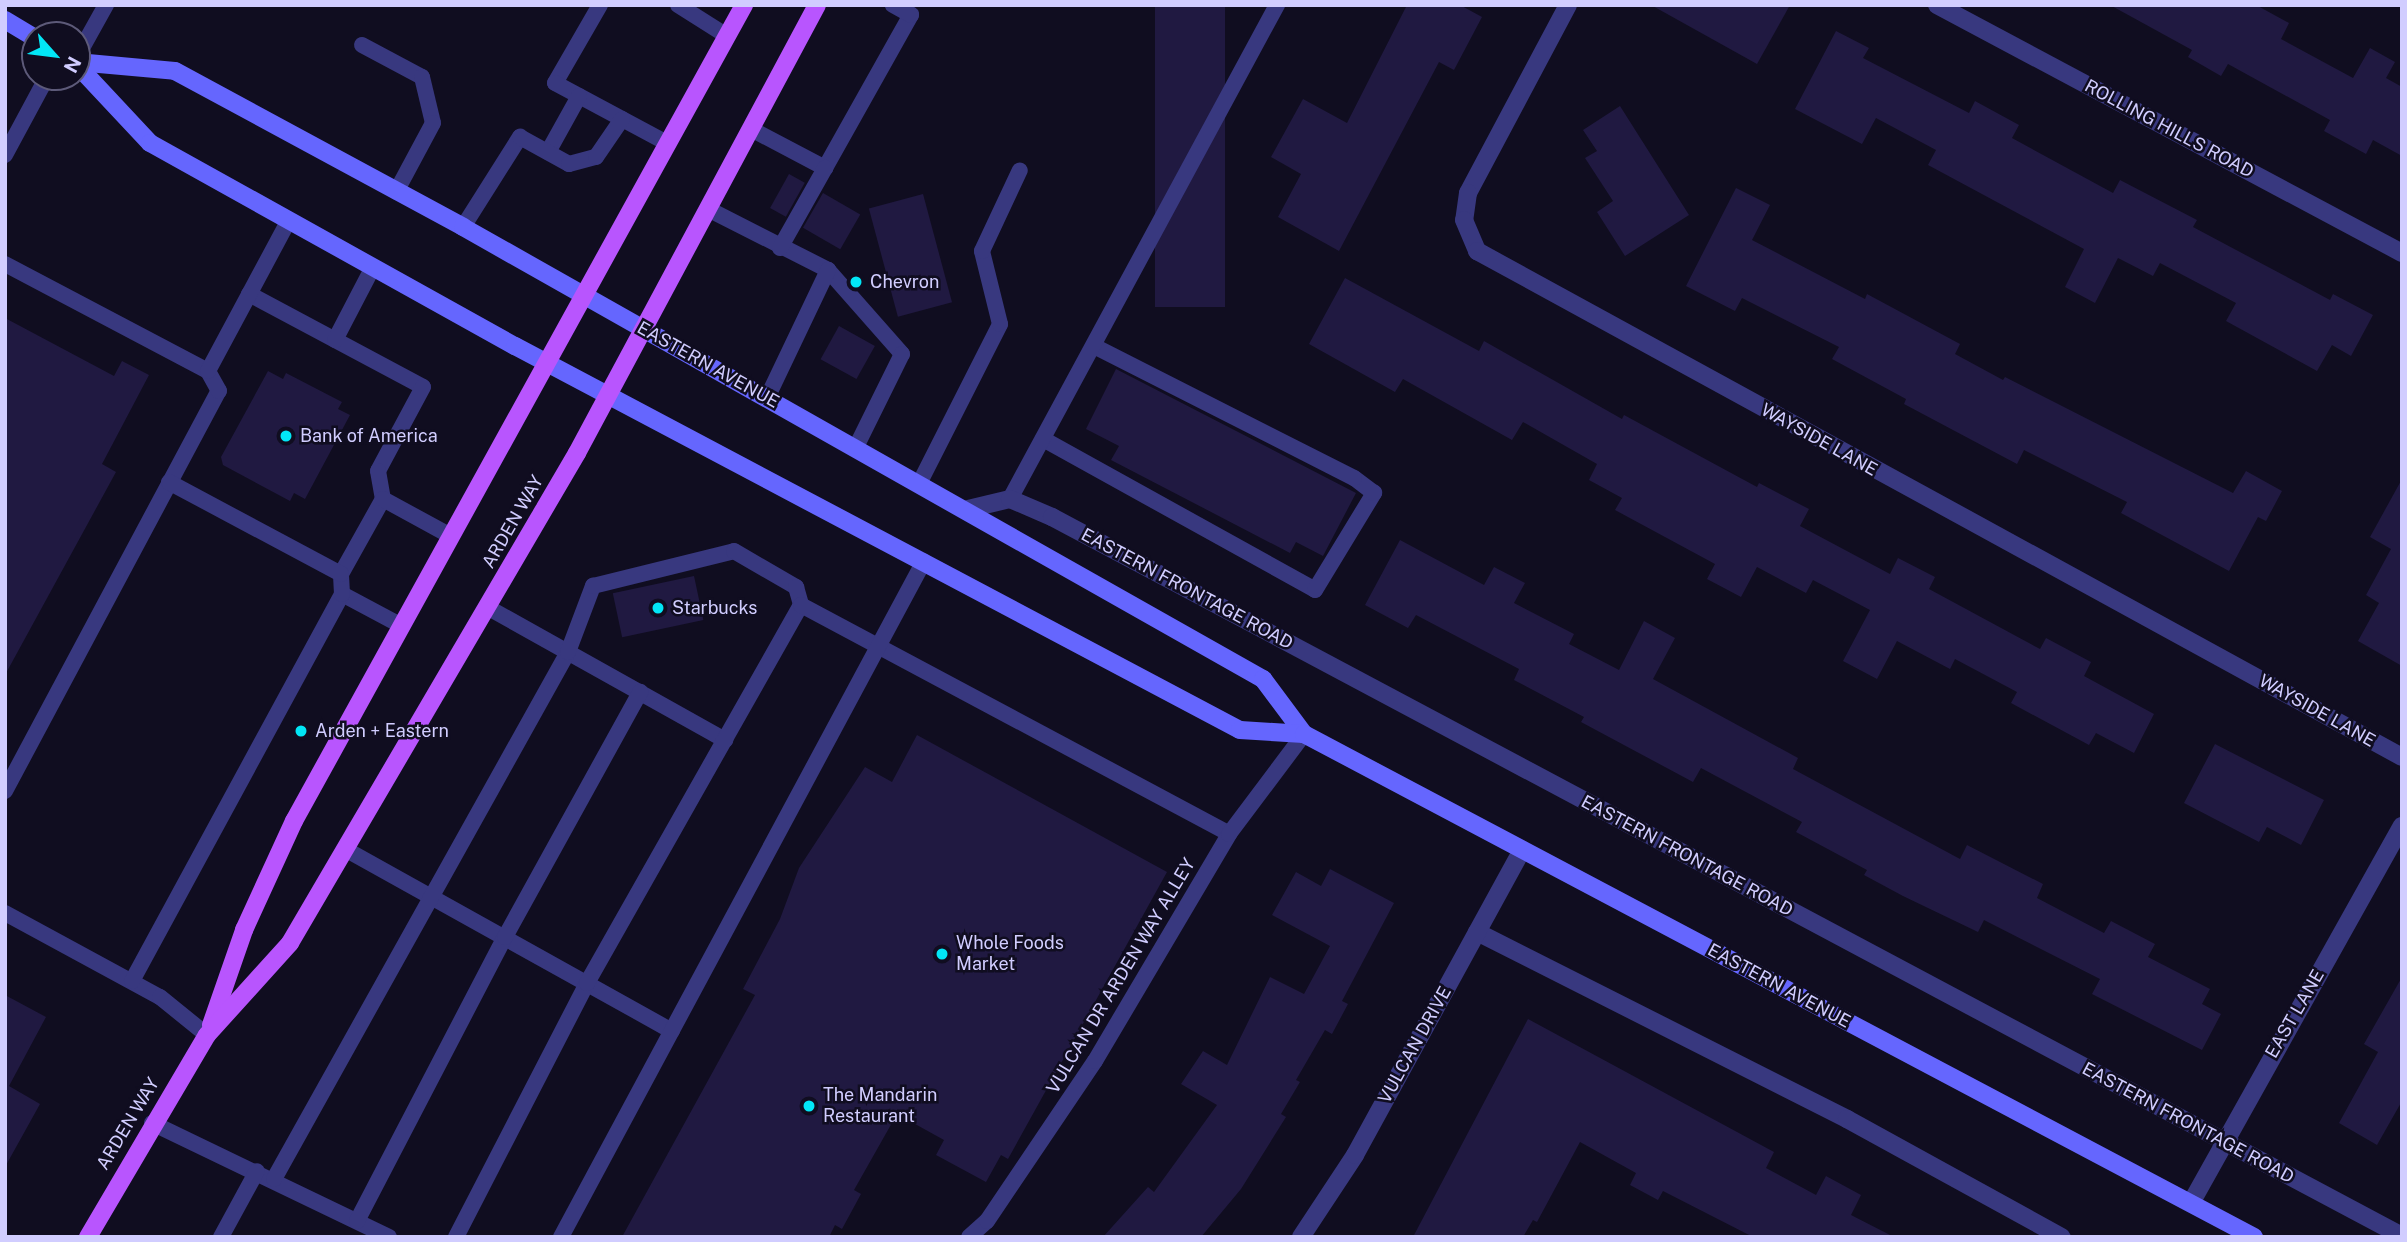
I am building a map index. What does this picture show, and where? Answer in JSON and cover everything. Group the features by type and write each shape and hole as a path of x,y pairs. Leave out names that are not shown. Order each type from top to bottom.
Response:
{"main road":[{"name":"ARDEN WAY","path":"207,1035 244,930 294,821 580,297 744,5"},
{"name":"ARDEN WAY","path":"88,1237 152,1123 207,1035 290,943 487,607 644,330 817,5"},
{"path":"5,20 21,30"},
{"name":"EASTERN AVENUE","path":"91,63 175,71 463,227 580,297 920,482 1263,679 1304,734"},
{"name":"EASTERN AVENUE","path":"91,78 150,143 545,362 1240,730 1304,734 2254,1237"}],"street":[{"name":"WAYSIDE LANE","path":"1568,5 1468,193 1464,220 1476,251 2402,757"},
{"name":"ROLLING HILLS ROAD","path":"1937,5 2402,253"},
{"path":"968,509 1010,499"},
{"name":"EASTERN FRONTAGE ROAD","path":"1010,499 1065,524 2402,1237"},
{"name":"EAST LANE","path":"2191,1203 2222,1141 2402,826"},
{"name":"VULCAN DRIVE","path":"1301,1237 1355,1155 1522,850"},
{"path":"1477,932 1847,1119 2062,1237"}],"lane":[{"path":"91,34 106,5"},
{"path":"600,5 555,83 667,143"},
{"path":"678,5 727,36"},
{"path":"780,248 911,15 893,5"},
{"path":"1010,499 1277,5"},
{"path":"362,44 422,77 433,123 396,192"},
{"path":"5,155 39,91"},
{"path":"548,152 579,96"},
{"path":"463,227 520,137 569,164 596,157 622,119"},
{"path":"751,129 825,168"},
{"path":"920,482 1000,324 982,251 1020,170"},
{"path":"708,209 780,248 828,270 902,354 856,447"},
{"path":"208,371 289,220"},
{"path":"5,264 208,371 219,391 5,791"},
{"path":"335,340 373,267"},
{"path":"768,398 828,270"},
{"path":"132,981 342,594 341,574 383,499 378,471 422,387 249,294"},
{"path":"1044,439 1315,590 1374,493 1354,478 1094,346"},
{"path":"169,482 341,574"},
{"path":"383,499 451,536"},
{"path":"274,1179 434,898 568,652 593,586 734,551 796,587 801,605 587,983 456,1237"},
{"path":"561,1237 924,561"},
{"path":"342,594 402,625"},
{"path":"801,605 1229,834"},
{"path":"487,607 725,740"},
{"path":"357,1220 505,937 640,692"},
{"name":"VULCAN DR ARDEN WAY ALLEY","path":"969,1237 987,1221 1095,1061 1229,834 1304,734"},
{"path":"345,849 672,1031"},
{"path":"5,913 132,981 207,1035"},
{"path":"152,1123 274,1179 389,1237"},
{"path":"221,1237 257,1171"}],"building":[{"path":"1155,5 1225,5 1225,307 1155,307"},
{"path":"1407,5 1460,5 1482,17 1454,70 1439,62 1339,251 1278,217 1301,174 1271,157 1303,99 1347,123"},
{"path":"1651,5 1790,5 1757,64"},
{"path":"2110,5 2256,5 2289,23 2281,39 2353,78 2370,48 2395,62 2386,78 2402,87 2402,156 2373,140 2366,154 2324,131 2330,120 2228,64 2221,76 2188,57 2192,50"},
{"path":"1836,31 1869,48 1863,58 1969,113 1975,101 2019,125 2012,138 2113,193 2120,180 2197,220 2193,227 2330,300 2333,294 2373,315 2351,356 2332,345 2317,371 2226,321 2236,303 2160,263 2153,276 2118,258 2095,303 2065,287 2084,249 1928,165 1936,150 1876,118 1862,144 1795,109"},
{"path":"1620,106 1689,215 1625,256 1597,212 1613,201 1585,158 1597,151 1583,130"},
{"path":"789,174 805,183 786,217 770,208"},
{"path":"1736,188 1770,205 1752,240 1865,299 1867,294 1960,344 1955,354 2003,380 2005,377 2233,493 2246,471 2282,491 2266,521 2258,517 2229,571 2121,513 2127,502 2024,450 2017,464 1904,404 1906,399 1832,359 1839,347 1742,298 1735,311 1686,286"},
{"path":"823,193 860,214 840,249 803,228"},
{"path":"923,194 952,302 898,317 869,208"},
{"path":"1345,278 1479,351 1484,341 1622,419 1624,415 1757,487 1759,483 1809,509 1800,526 1890,574 1898,558 1935,577 1929,589 2040,649 2046,638 2091,662 2084,676 2154,714 2134,753 2096,733 2089,745 2011,703 2017,692 1955,659 1950,669 1897,641 1877,679 1843,661 1870,610 1813,580 1806,593 1757,567 1741,597 1707,579 1715,564 1615,510 1622,498 1589,480 1597,464 1523,422 1512,440 1403,379 1395,392 1309,344"},
{"path":"5,318 114,376 122,361 149,375 102,464 116,472 5,675"},
{"path":"839,326 875,346 856,379 821,359"},
{"path":"1116,369 1356,493 1323,556 1296,542 1290,553 1111,460 1119,446 1086,429"},
{"name":"Bank of America","path":"268,371 283,379 286,373 342,402 338,409 350,415 305,499 294,493 290,501 223,465 221,457"},
{"path":"2402,479 2402,666 2358,641 2379,603 2366,595 2391,549 2370,537"},
{"path":"1400,540 1484,585 1494,567 1525,583 1514,603 1574,634 1569,644 1619,670 1644,621 1675,638 1653,679 1798,758 1793,769 1960,859 1967,845 2043,884 2037,898 2104,933 2111,921 2155,944 2148,957 2210,989 2202,1004 2221,1014 2202,1050 2092,994 2100,979 1984,920 1978,932 1864,875 1867,870 1796,832 1802,822 1701,768 1693,782 1581,722 1584,717 1514,680 1519,669 1416,615 1408,628 1365,605"},
{"name":"Starbucks","path":"694,576 703,620 622,637 613,593"},
{"name":"Whole Foods Market","path":"917,735 1167,872 1008,1159 1001,1155 986,1182 936,1155 944,1140 897,1114 854,1190 861,1194 842,1229 835,1225 829,1237 622,1237 755,995 743,989 780,919 799,868 865,767 892,782"},
{"path":"2215,744 2324,800 2301,845 2267,827 2259,842 2184,803"},
{"path":"1330,869 1394,903 1342,1001 1348,1004 1332,1034 1325,1030 1296,1080 1300,1082 1281,1114 1286,1117 1241,1189 1201,1237 1103,1237 1148,1187 1154,1192 1217,1105 1181,1084 1203,1051 1227,1065 1270,977 1304,994 1330,946 1272,915 1296,872 1321,886"},
{"path":"2402,977 2402,1101 2377,1145 2339,1123 2378,1052 2364,1044"},
{"path":"5,995 46,1017 9,1086 40,1104 5,1167"},
{"path":"1528,1019 1774,1152 1766,1168 1816,1195 1826,1176 1861,1195 1851,1215 1894,1237 1753,1237 1663,1191 1658,1200 1630,1185 1636,1173 1580,1142 1537,1222 1533,1220 1523,1237 1413,1237"}],"place":[{"name":"Chevron","path":"856,282"},
{"name":"Bank of America","path":"286,436"},
{"name":"Starbucks","path":"658,608"},
{"name":"Arden + Eastern","path":"301,731"},
{"name":"Whole Foods Market","path":"942,954"},
{"name":"The Mandarin Restaurant","path":"809,1106"}]}
